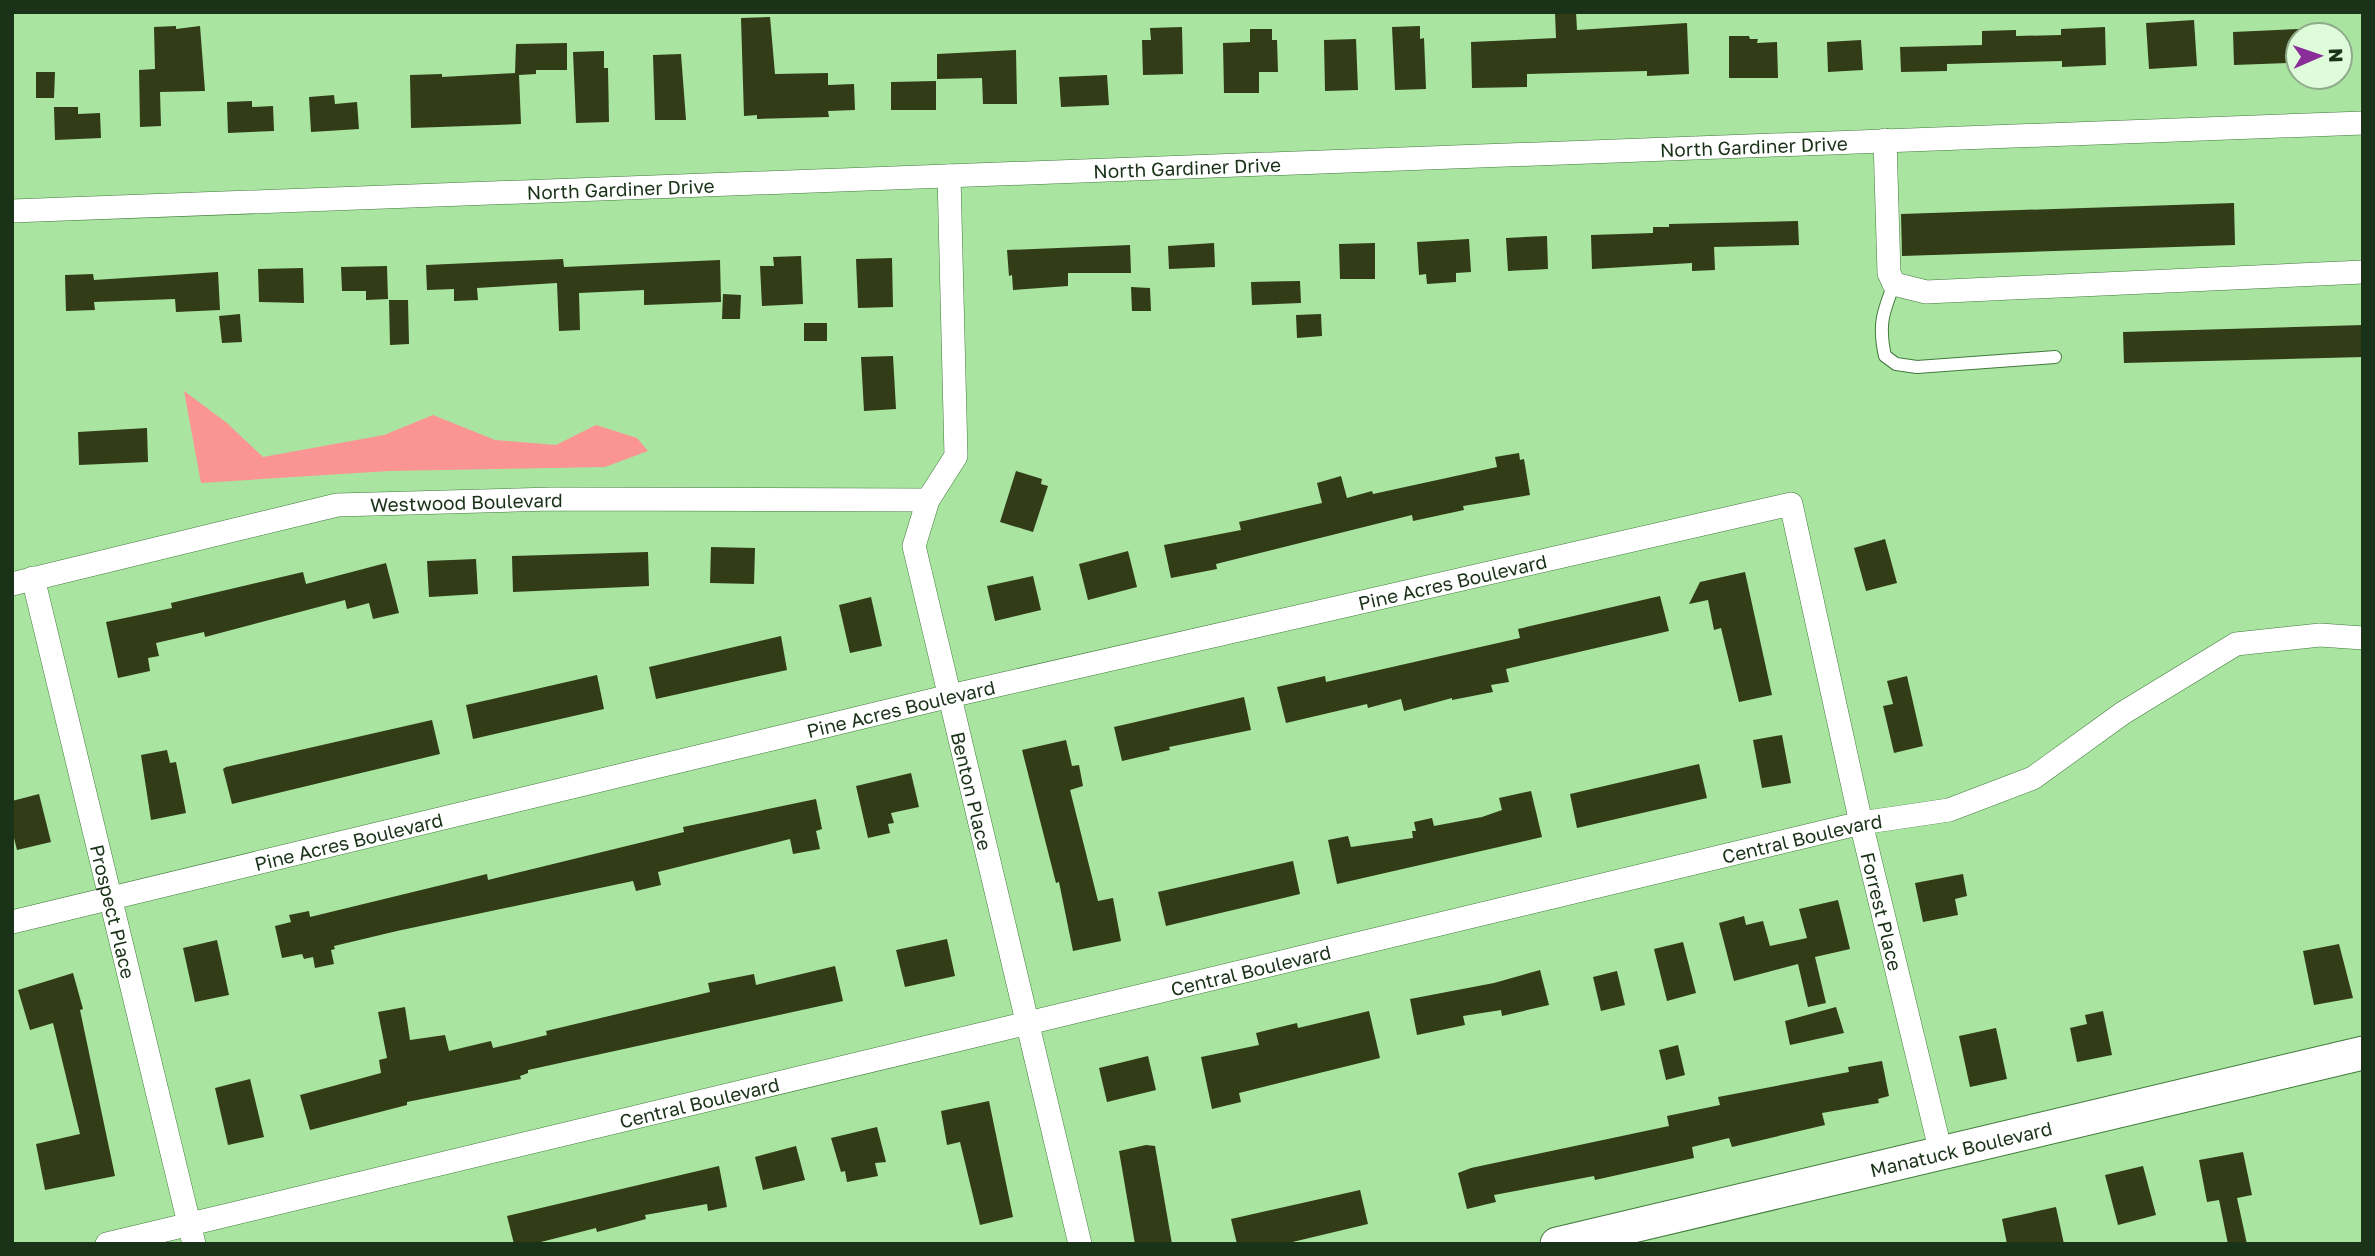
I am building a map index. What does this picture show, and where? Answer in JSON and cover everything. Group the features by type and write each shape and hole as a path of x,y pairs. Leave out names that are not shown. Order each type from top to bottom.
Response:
{"street":[{"name":"North Gardiner Drive","path":"12,211 2363,123"},
{"path":"1885,141 1889,273 1894,284 1926,292 2363,272"},
{"name":"Benton Place","path":"949,176 956,456 928,500 914,546 1080,1244"},
{"name":"Westwood Boulevard","path":"23,581 337,505 552,499 928,500"},
{"name":"Pine Acres Boulevard","path":"12,922 950,696 1791,504"},
{"name":"Forrest Place","path":"1791,504 1861,823 1941,1153"},
{"name":"Prospect Place","path":"23,581 110,897 192,1234"},
{"name":"Central Boulevard","path":"107,1244 192,1234 1027,1022 1861,823 1949,810 2033,778 2123,713 2236,644 2320,635 2363,638"},
{"name":"Manatuck Boulevard","path":"1557,1244 2363,1053"}],"lane":[{"path":"1894,284 1881,315 1881,340 1885,356 1896,364 1917,367 2055,357"}],"shaded area":[{"path":"184,391 227,423 263,457 384,435 433,415 495,440 556,445 596,425 637,438 648,451 605,467 389,471 201,483"}],"building":[{"path":"1555,12 1576,12 1577,30 1687,23 1689,74 1647,76 1647,71 1527,74 1527,87 1472,88 1471,42 1556,38"},
{"path":"770,17 775,74 828,73 828,85 854,84 855,110 828,111 829,117 757,119 757,115 744,116 741,18"},
{"path":"2194,20 2197,66 2149,69 2146,23"},
{"path":"176,26 176,29 200,26 205,91 160,92 161,126 140,127 139,70 155,69 154,27"},
{"path":"1420,26 1420,39 1424,38 1426,89 1395,90 1392,27"},
{"path":"1182,27 1183,74 1143,75 1142,40 1151,40 1150,28"},
{"path":"2105,27 2106,65 2062,67 2062,61 1947,64 1947,71 1901,72 1900,47 1982,45 1982,31 2016,30 2016,36 2061,35 2061,29"},
{"path":"1250,29 1272,29 1272,40 1277,40 1278,72 1259,72 1259,93 1224,93 1223,43 1250,42"},
{"path":"2284,30 2284,63 2234,65 2233,32"},
{"path":"1729,36 1749,36 1750,39 1758,39 1757,43 1777,42 1778,78 1729,78"},
{"path":"1356,39 1358,90 1325,91 1324,40"},
{"path":"1861,40 1863,70 1828,72 1827,42"},
{"path":"567,43 567,70 536,70 536,74 519,75 521,124 411,128 410,75 442,74 442,77 515,73 516,44"},
{"path":"1016,50 1017,104 983,104 982,78 937,79 937,54"},
{"path":"604,51 604,68 608,68 609,122 576,123 573,52"},
{"path":"681,54 686,120 655,120 653,55"},
{"path":"36,72 55,72 54,98 36,98"},
{"path":"1107,75 1109,105 1061,107 1059,77"},
{"path":"936,81 936,110 891,110 891,82"},
{"path":"334,95 335,104 357,102 359,129 311,132 309,97"},
{"path":"252,101 252,107 273,106 274,131 228,133 227,102"},
{"path":"54,107 78,107 78,114 100,113 101,138 55,140"},
{"path":"2234,203 2235,245 1902,256 1901,214"},
{"path":"1798,221 1799,245 1714,247 1715,270 1692,271 1692,263 1592,269 1591,235 1653,233 1653,227 1669,227 1669,224"},
{"path":"1547,236 1548,269 1508,271 1506,238"},
{"path":"1469,239 1471,272 1456,273 1456,282 1427,284 1426,274 1419,275 1417,242"},
{"path":"1214,243 1215,267 1169,269 1168,246"},
{"path":"1375,243 1375,279 1340,279 1339,244"},
{"path":"1130,245 1131,273 1068,273 1068,286 1013,290 1007,250"},
{"path":"801,256 803,304 762,306 760,266 774,266 773,257"},
{"path":"892,258 893,307 858,308 856,259"},
{"path":"563,259 564,267 720,260 721,302 644,305 644,290 579,293 580,330 559,331 557,283 477,288 478,300 454,301 454,289 427,290 426,265"},
{"path":"387,266 388,299 366,300 366,291 342,291 341,267"},
{"path":"303,268 304,303 259,302 258,269"},
{"path":"218,272 220,310 176,312 175,299 94,302 95,310 66,311 65,275 93,274 94,280"},
{"path":"1300,281 1301,303 1252,305 1251,282"},
{"path":"1131,287 1150,288 1151,311 1132,311"},
{"path":"723,294 741,295 740,319 722,319"},
{"path":"389,300 408,300 409,344 390,345"},
{"path":"240,314 242,342 222,343 219,316"},
{"path":"1321,314 1322,336 1297,338 1296,315"},
{"path":"804,323 827,323 827,341 804,341"},
{"path":"2363,325 2363,357 2124,363 2123,332"},
{"path":"893,356 896,409 864,411 861,357"},
{"path":"147,428 148,462 79,465 78,432"},
{"path":"1519,453 1520,460 1524,459 1530,495 1463,506 1464,510 1413,521 1412,515 1216,564 1217,569 1171,578 1164,545 1241,530 1239,522 1322,503 1317,483 1341,476 1347,498 1497,467 1495,457"},
{"path":"1016,471 1042,479 1041,484 1048,486 1033,532 1000,522"},
{"path":"1885,539 1897,583 1866,591 1854,548"},
{"path":"711,547 755,548 754,584 710,583"},
{"path":"1128,551 1137,587 1088,600 1079,564"},
{"path":"648,552 649,586 513,592 512,556"},
{"path":"476,559 478,594 429,597 427,561"},
{"path":"386,563 399,613 373,619 369,603 347,609 345,600 205,637 204,632 156,643 159,656 148,658 150,671 118,678 106,622 172,608 171,603 303,572 306,584"},
{"path":"1745,572 1772,695 1739,702 1721,628 1714,630 1708,600 1689,604 1700,582"},
{"path":"1033,576 1041,610 995,621 987,586"},
{"path":"1660,596 1669,631 1506,669 1509,682 1491,685 1493,692 1452,698 1404,711 1401,699 1368,708 1367,704 1286,723 1277,687 1325,676 1326,682 1520,638 1518,629"},
{"path":"871,597 882,646 850,653 839,605"},
{"path":"781,636 787,670 656,699 649,667"},
{"path":"597,675 604,709 473,739 466,705"},
{"path":"1907,676 1923,746 1894,753 1883,706 1893,704 1887,681"},
{"path":"1244,697 1251,730 1169,747 1170,750 1122,761 1114,727"},
{"path":"432,720 440,754 232,804 223,769 226,767"},
{"path":"1782,735 1791,783 1762,788 1753,740"},
{"path":"1066,740 1072,766 1079,765 1083,786 1070,790 1098,901 1113,898 1121,941 1073,951 1059,882 1056,883 1022,750"},
{"path":"167,750 170,763 176,762 186,813 151,820 141,755"},
{"path":"1699,764 1707,798 1577,828 1570,794"},
{"path":"911,773 919,807 891,813 894,823 888,824 890,833 868,838 856,786"},
{"path":"1531,791 1542,837 1337,884 1328,840 1348,836 1351,847 1413,838 1412,831 1416,831 1414,822 1432,818 1434,826 1482,817 1502,810 1499,798"},
{"path":"39,794 51,842 17,850 12,830 12,801"},
{"path":"816,799 822,829 816,831 820,849 793,854 790,839 658,872 661,885 636,891 633,881 397,931 334,946 335,949 331,950 334,964 315,968 313,957 304,959 302,954 282,958 275,926 291,922 289,915 309,911 310,917 487,874 488,880 684,832 683,827"},
{"path":"1293,861 1300,894 1166,926 1158,892"},
{"path":"1963,874 1967,896 1955,899 1958,915 1923,922 1915,883"},
{"path":"1838,900 1850,949 1815,957 1826,1003 1808,1007 1798,964 1734,981 1719,923 1744,916 1746,925 1763,921 1770,946 1807,938 1799,909"},
{"path":"947,939 955,976 905,987 896,950"},
{"path":"217,940 229,995 195,1002 183,948"},
{"path":"1683,942 1696,993 1667,1001 1654,949"},
{"path":"2339,944 2353,998 2314,1005 2303,951"},
{"path":"835,966 843,1001 528,1070 528,1073 520,1076 521,1079 407,1102 407,1105 310,1130 300,1095 381,1073 379,1060 387,1058 378,1012 405,1007 410,1040 445,1035 449,1051 491,1041 493,1048 547,1035 546,1031 710,992 708,983 754,974 756,985"},
{"path":"1540,970 1549,1005 1502,1016 1501,1010 1463,1016 1465,1025 1417,1035 1410,999 1494,983"},
{"path":"1617,971 1625,1005 1601,1011 1593,977"},
{"path":"73,973 83,1009 80,1010 115,1176 45,1190 36,1144 80,1134 53,1023 30,1030 18,990"},
{"path":"1836,1007 1844,1033 1790,1045 1785,1021"},
{"path":"1369,1011 1380,1058 1239,1093 1241,1102 1212,1109 1201,1057 1259,1045 1256,1033 1297,1023 1298,1028"},
{"path":"2103,1011 2112,1055 2077,1062 2070,1028 2087,1024 2085,1015"},
{"path":"1996,1028 2007,1079 1970,1087 1959,1036"},
{"path":"1678,1045 1685,1075 1666,1080 1659,1050"},
{"path":"1148,1056 1156,1090 1107,1102 1099,1068"},
{"path":"1882,1061 1889,1096 1878,1099 1879,1103 1822,1113 1825,1125 1732,1147 1729,1138 1692,1147 1694,1158 1595,1180 1594,1176 1494,1195 1496,1202 1467,1209 1458,1173 1471,1168 1669,1126 1667,1116 1720,1105 1718,1097 1849,1072 1848,1067"},
{"path":"250,1079 264,1137 228,1145 215,1088"},
{"path":"989,1101 1013,1217 980,1225 960,1142 947,1145 941,1111"},
{"path":"877,1127 886,1162 875,1163 878,1176 847,1182 845,1171 841,1172 831,1138"},
{"path":"1146,1145 1155,1146 1172,1244 1135,1244 1119,1151"},
{"path":"796,1146 805,1180 763,1190 755,1157"},
{"path":"2243,1152 2252,1195 2237,1198 2247,1244 2228,1244 2219,1200 2207,1202 2199,1160"},
{"path":"719,1166 727,1207 708,1211 707,1204 645,1215 646,1219 597,1232 596,1228 533,1244 514,1244 507,1216"},
{"path":"2143,1166 2156,1215 2118,1225 2105,1175"},
{"path":"1360,1190 1368,1224 1284,1244 1237,1244 1231,1219"},
{"path":"2056,1207 2064,1244 2007,1244 2002,1219"}]}
